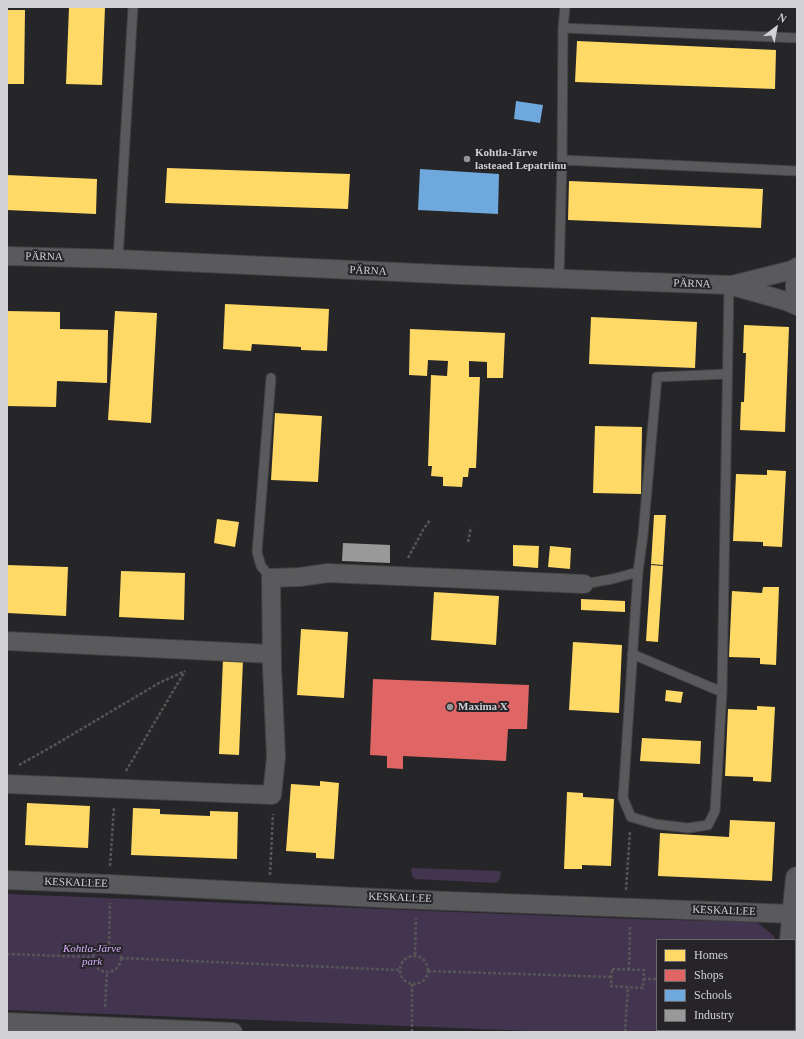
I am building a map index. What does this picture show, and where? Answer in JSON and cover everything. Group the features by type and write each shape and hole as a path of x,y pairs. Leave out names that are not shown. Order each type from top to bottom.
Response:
{"main road":[{"path":"791,939 795,916 797,878"}],"street":[{"name":"PÄRNA","path":"7,256 118,259 559,279 729,285 764,278 792,270 797,267"},
{"name":"PÄRNA","path":"729,285 786,301 797,306"},
{"path":"7,784 272,795 276,757 271,578 300,577 328,573 584,584"},
{"path":"7,641 272,654"},
{"name":"KESKALLEE","path":"7,880 397,898 520,902 795,916"},
{"path":"7,1022 107,1029 232,1032"}],"lane":[{"path":"118,259 133,7"},
{"path":"559,279 563,28 565,7"},
{"path":"563,28 797,38"},
{"path":"562,160 797,171"},
{"path":"727,374 657,377 643,535 638,572 623,798 631,817 655,824 688,828 708,825 715,812 722,692 729,285"},
{"path":"271,378 257,552 261,566 271,578"},
{"path":"584,584 638,572"},
{"path":"632,654 722,692"}],"path":[{"path":"398,576 430,520"},
{"path":"468,542 471,527"},
{"path":"53,746 159,683 192,668"},
{"path":"115,789 185,671"},
{"path":"269,881 273,808 272,795"},
{"path":"629,970 630,919 625,908 631,817"},
{"path":"415,955 416,918"},
{"path":"109,944 119,950 121,958 115,969 107,972 96,965 94,953 100,946 109,944"},
{"path":"7,954 94,957"},
{"path":"415,955 426,962 428,971 421,982 412,984 408,983 402,978 399,970 402,961 415,955"},
{"path":"121,958 399,970"},
{"path":"612,969 644,970 643,988 611,986 612,977 612,969"},
{"path":"428,971 612,977"},
{"path":"107,972 104,1014 107,1029"},
{"path":"643,979 656,979"},
{"path":"412,984 412,1032"},
{"path":"625,1032 628,987"}],"green space":[{"path":"411,868 501,871 500,879 496,883 415,879 412,876"},
{"name":"Kohtla-Järve park","path":"7,894 630,919 757,922 774,936 775,939 656,939 656,1031 766,1032 555,1032 7,1010"}],"building: Homes":[{"path":"69,7 105,7 102,85 66,84"},
{"path":"7,10 25,10 24,84 7,84"},
{"path":"577,41 776,50 775,89 575,82"},
{"path":"167,168 350,174 348,209 165,203"},
{"path":"7,175 97,179 96,214 7,210"},
{"path":"569,181 763,189 761,228 568,220"},
{"path":"225,304 329,309 327,351 301,350 301,347 252,344 251,351 223,349"},
{"path":"7,311 60,312 60,329 108,330 107,383 57,381 56,407 7,406"},
{"path":"115,311 157,313 151,423 108,420"},
{"path":"591,317 697,322 695,368 589,364"},
{"path":"744,325 789,327 785,432 740,430 741,402 744,402 746,353 743,353"},
{"path":"410,329 505,333 503,378 487,378 487,362 469,361 469,377 480,377 476,468 469,468 468,477 463,477 462,487 443,486 443,477 431,476 432,466 428,466 431,375 447,376 448,361 428,360 427,376 409,375"},
{"path":"275,413 322,416 318,482 271,480"},
{"path":"595,426 642,427 641,494 593,493"},
{"path":"767,470 786,471 782,547 763,546 763,542 733,541 736,474 767,475"},
{"path":"654,515 666,515 663,565 651,564"},
{"path":"217,519 239,522 235,547 214,543"},
{"path":"513,545 539,546 538,568 513,566"},
{"path":"550,546 571,548 570,569 548,567"},
{"path":"7,565 68,567 66,616 7,613"},
{"path":"651,565 663,566 658,642 646,641"},
{"path":"121,571 185,573 184,620 119,617"},
{"path":"763,587 779,587 776,665 760,664 760,658 729,657 732,591 762,593"},
{"path":"434,592 499,596 496,645 431,640"},
{"path":"581,599 625,601 625,612 581,610"},
{"path":"301,629 348,632 344,698 297,695"},
{"path":"573,642 622,645 619,713 569,710"},
{"path":"223,659 243,660 239,755 219,754"},
{"path":"666,690 683,692 681,703 665,701"},
{"path":"757,706 775,707 771,782 753,781 753,777 725,776 728,709 757,710"},
{"path":"642,738 701,741 700,764 640,761"},
{"path":"320,781 339,783 334,859 316,858 316,853 286,851 291,784 320,786"},
{"path":"567,792 583,793 583,797 614,799 611,866 582,865 582,869 564,869"},
{"path":"27,803 90,806 88,848 25,845"},
{"path":"133,808 160,809 160,814 210,816 210,811 238,812 237,859 131,855"},
{"path":"730,820 775,822 772,881 658,876 660,833 729,837"}],"building: Shops":[{"name":"Maxima X","path":"373,679 529,685 527,729 508,729 506,761 403,756 403,769 387,768 387,756 370,755"}],"building: Schools":[{"path":"516,101 543,105 540,123 514,119"},
{"path":"420,169 499,174 498,214 418,210"}],"building: Industry":[{"path":"343,543 390,545 390,563 342,561"}],"place":[{"name":"Kohtla-Järve lasteaed Lepatriinu","path":"467,159"},
{"name":"Maxima X","path":"450,707"}]}
